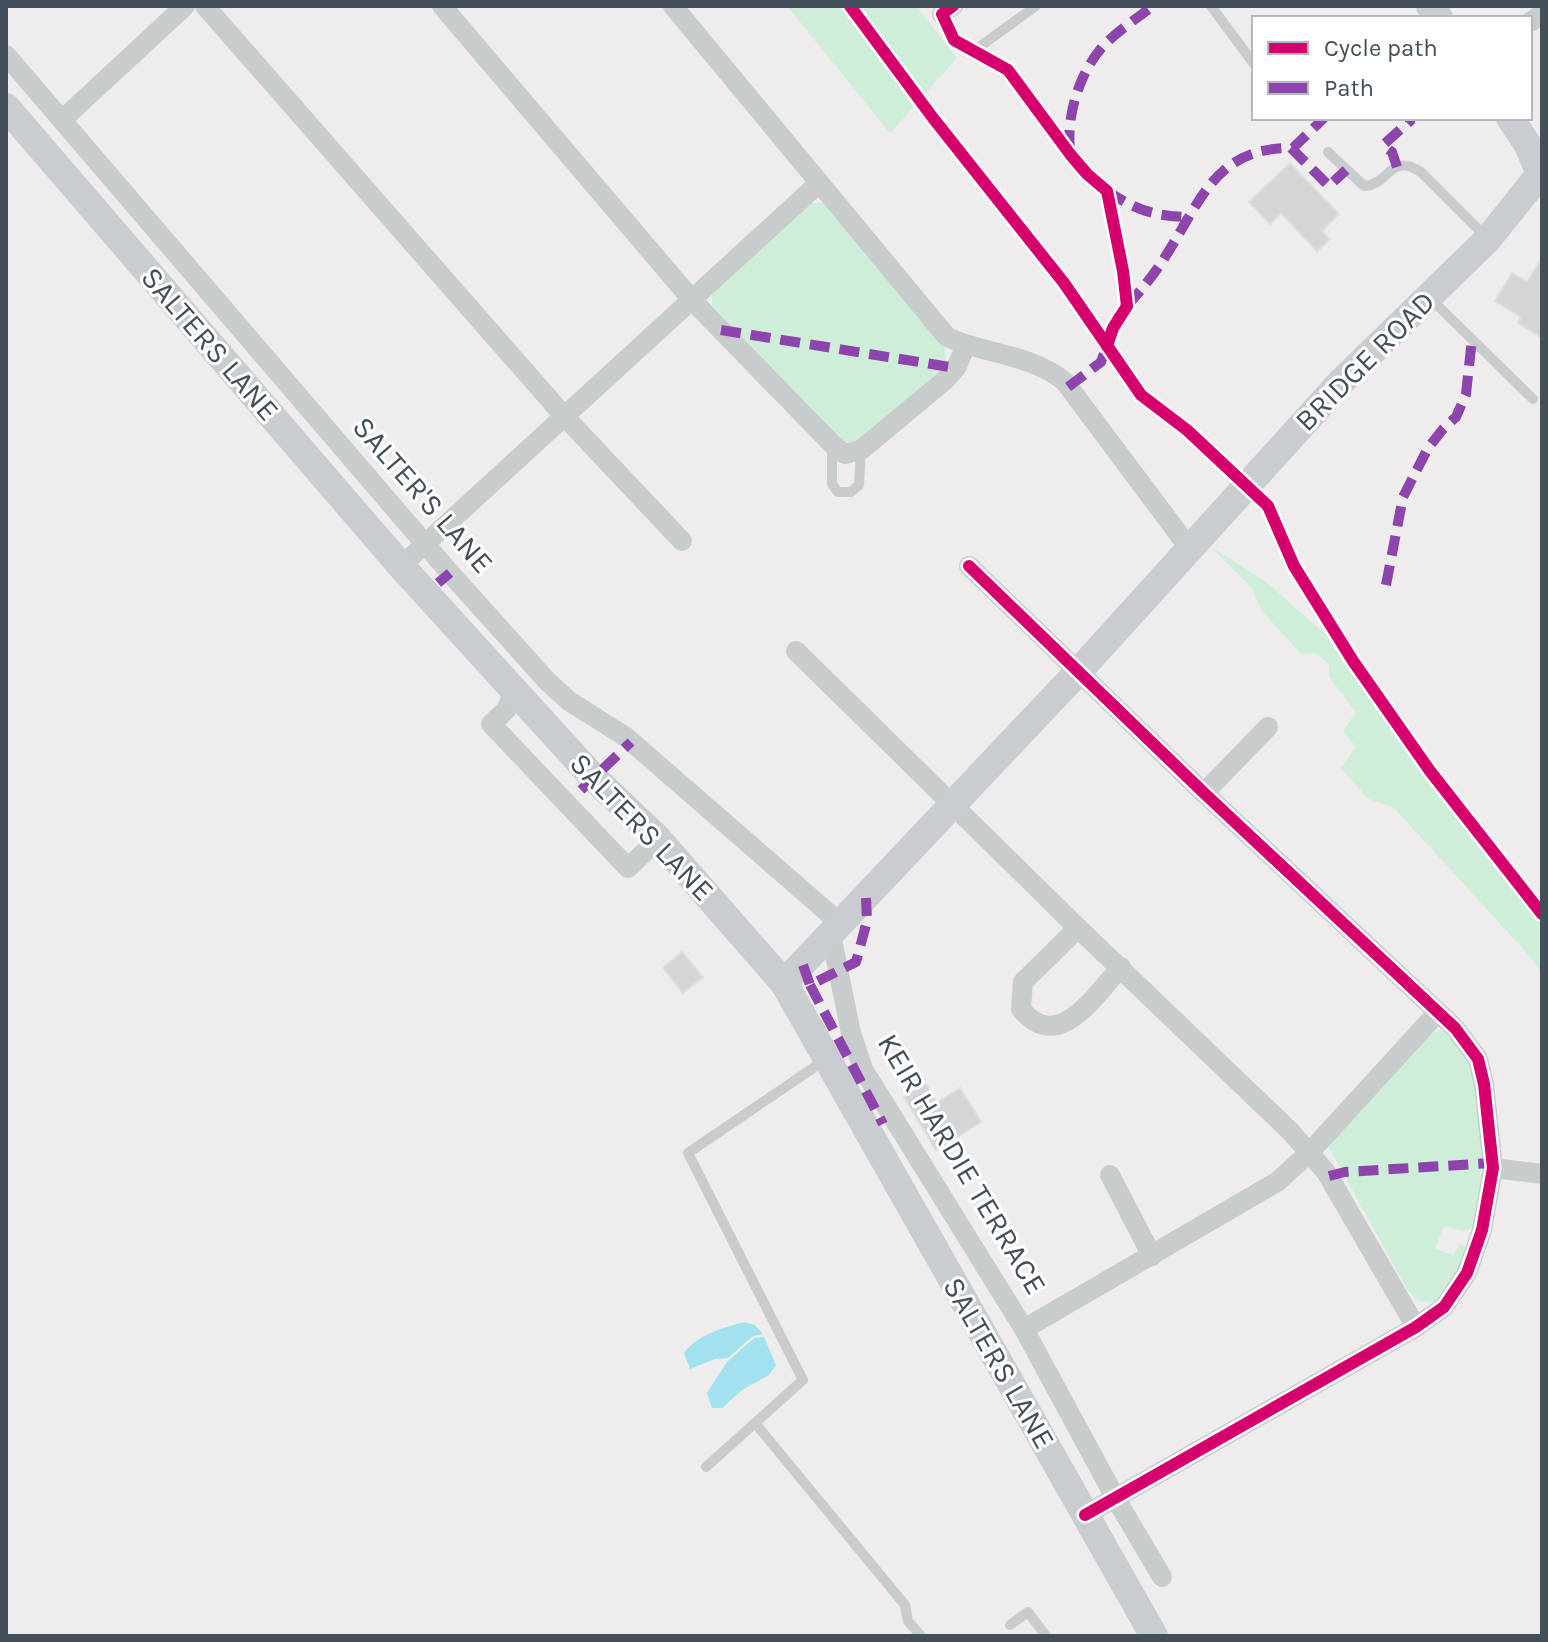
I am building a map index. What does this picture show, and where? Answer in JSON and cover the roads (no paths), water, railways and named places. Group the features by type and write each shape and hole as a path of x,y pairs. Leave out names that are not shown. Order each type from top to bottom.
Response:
{"main road":[{"name":"SALTERS LANE","path":"6,107 401,566 593,777 658,839 784,983 1154,1636"},
{"path":"1511,120 1528,145 1541,174"},
{"name":"BRIDGE ROAD","path":"784,983 1078,672 1341,382 1488,239 1541,174"}],"street":[{"path":"62,120 185,6"},
{"path":"205,6 565,417 682,541"},
{"path":"442,6 693,301 845,454 861,450 944,381 956,368 966,345"},
{"path":"673,6 947,337 1052,371 1068,387 1190,549"},
{"name":"SALTER'S LANE","path":"6,55 425,544 547,681 569,701 626,737 836,929"},
{"path":"401,566 819,183"},
{"path":"969,566 1204,793 1455,1028 1478,1059 1484,1084 1493,1168 1482,1230 1467,1273 1444,1307 1416,1327 1085,1515"},
{"path":"796,651 1290,1131 1326,1172 1416,1327"},
{"path":"513,692 507,709 491,724 628,868 658,839"},
{"path":"1204,793 1268,727"},
{"path":"1078,928 1023,982 1021,1009 1028,1019 1038,1025 1061,1026 1121,967"},
{"name":"KEIR HARDIE TERRACE","path":"836,929 851,1033 863,1069 1024,1329 1162,1577"},
{"path":"1024,1329 1277,1182 1309,1153 1437,1013"},
{"path":"1493,1168 1542,1174"},
{"path":"1110,1175 1152,1256"}],"lane":[{"path":"975,50 1036,6"},
{"path":"1211,6 1252,61"},
{"path":"1328,152 1364,186 1374,184 1401,164 1408,164 1421,172 1488,239"},
{"path":"1429,297 1533,399"},
{"path":"832,444 832,484 838,492 851,492 859,485 861,450"},
{"path":"706,1467 803,1380 688,1153 826,1059"},
{"path":"755,1423 905,1605 908,1621 921,1636"},
{"path":"1010,1625 1028,1612 1046,1636"}],"water":[{"path":"745,1322 755,1325 763,1334 753,1336 728,1358 715,1359 690,1369 684,1353 696,1341 728,1326"},
{"path":"764,1337 776,1365 769,1375 742,1390 722,1408 712,1408 707,1393 727,1362 754,1338"}]}
